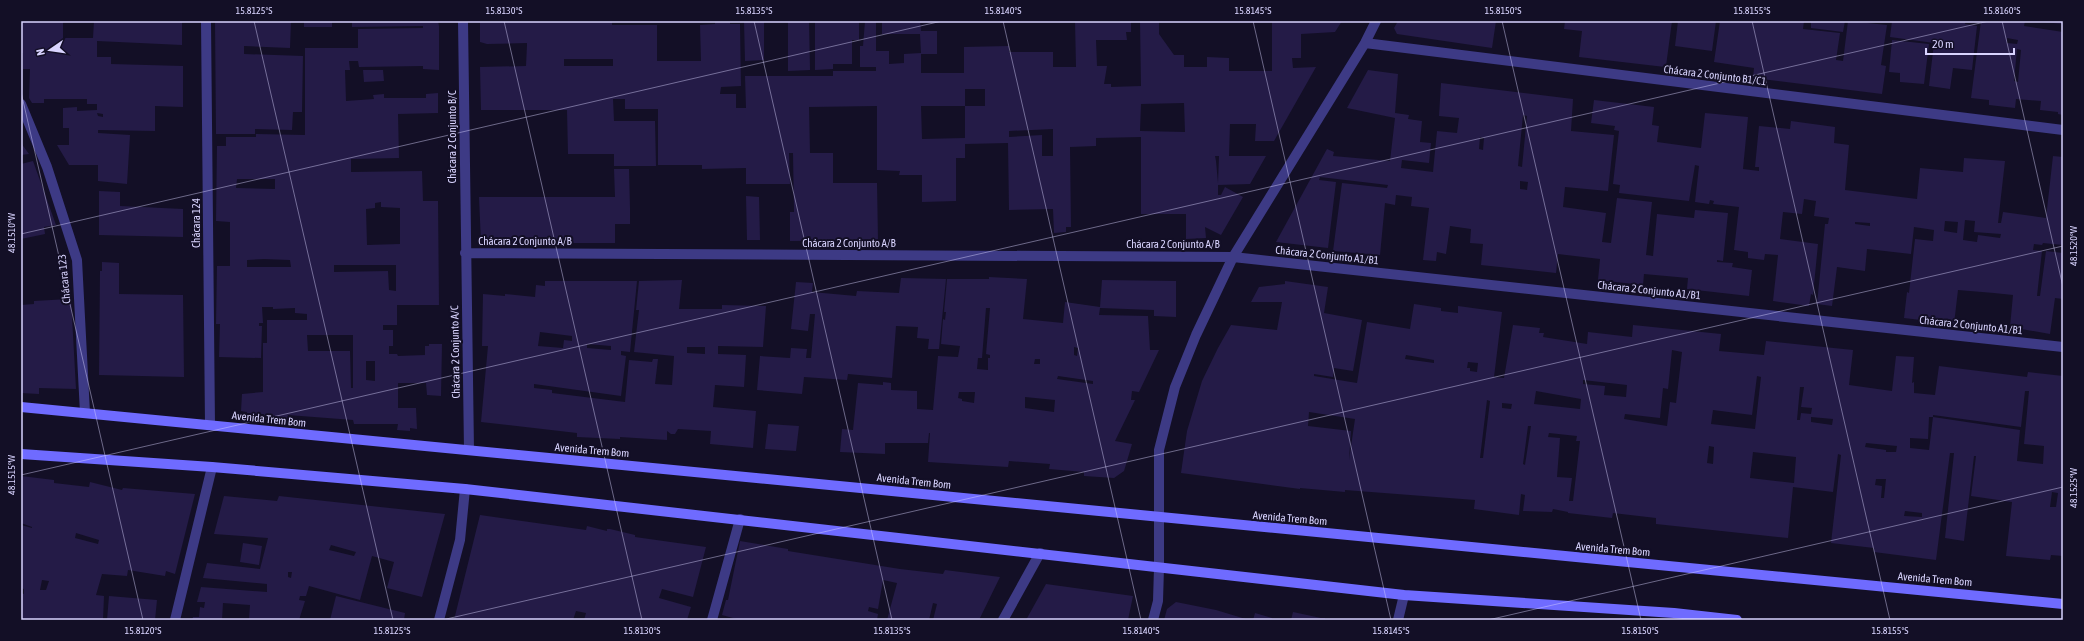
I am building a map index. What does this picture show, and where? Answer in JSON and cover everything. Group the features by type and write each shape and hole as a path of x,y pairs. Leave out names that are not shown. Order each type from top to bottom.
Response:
{"street":[{"name":"Chácara 124","path":"206,21 210,425"},
{"name":"Chácara 2 Conjunto B/C","path":"463,21 465,253"},
{"path":"1153,620 1158,601 1160,518 1159,450 1175,387 1196,335 1233,256 1365,43 1376,21"},
{"name":"Chácara 2 Conjunto B1/C1","path":"1365,43 2063,130"},
{"name":"Chácara 123","path":"21,104 47,167 77,260 85,413"},
{"name":"Chácara 2 Conjunto A/B","path":"465,253 1233,256"},
{"name":"Chácara 2 Conjunto A/C","path":"465,253 469,450"},
{"name":"Chácara 2 Conjunto A1/B1","path":"1233,256 2063,347"},
{"name":"Avenida Trem Bom","path":"21,407 2063,604"},
{"path":"21,454 212,466 465,489 1404,595 1737,620"},
{"path":"175,620 212,466"},
{"path":"439,620 460,540 465,489"},
{"path":"712,620 740,519"},
{"path":"1004,620 1040,553"},
{"path":"1398,620 1404,595"}],"building":[{"path":"21,21 63,21 63,38 93,38 94,21 182,21 182,45 97,41 97,57 111,57 111,64 183,66 183,107 155,106 155,131 98,130 98,133 130,135 127,184 98,181 98,165 69,165 57,145 69,145 69,128 63,128 63,108 77,107 77,111 97,110 97,104 87,104 87,99 44,99 44,103 32,103 29,98 30,69 23,69 23,53 21,53","holes":["97,113 103,114 103,117 98,116"]},
{"path":"215,21 291,21 290,48 244,46 244,54 303,56 302,112 293,112 292,130 255,129 255,134 216,134"},
{"path":"304,21 332,21 332,27 304,27"},
{"path":"352,21 438,21 439,26 439,70 423,69 423,66 359,67 358,61 349,61 350,70 345,70 346,101 374,99 373,95 384,94 384,98 426,98 426,94 438,93 438,113 398,114 399,158 351,159 351,172 422,171 423,201 438,201 439,305 397,305 397,325 383,325 383,330 393,330 393,346 389,346 389,354 397,354 398,356 425,355 425,346 429,346 429,344 442,344 441,396 427,395 426,383 398,383 398,408 416,408 417,429 410,428 410,431 397,430 398,424 354,424 353,420 288,415 287,420 263,417 264,414 247,414 247,412 241,411 242,394 263,392 263,343 267,343 267,320 307,320 307,314 295,313 295,308 273,309 273,307 262,307 263,323 259,323 259,326 262,326 261,358 219,357 220,324 216,324 217,266 230,266 230,222 216,221 217,146 226,146 226,137 256,137 256,134 305,135 305,48 358,48 358,29 423,28 423,26 352,27","holes":["237,179 275,179 275,189 236,188","381,202 381,207 400,208 400,244 367,245 366,209 375,208 375,203","264,259 290,260 291,267 247,267 247,260","334,265 396,265 396,291 389,290 388,271 334,272","307,335 353,335 353,388 351,388 350,351 308,351","366,361 375,361 375,381 366,380"]},
{"path":"480,21 576,21 612,22 612,25 657,25 657,61 701,61 700,25 715,24 715,21 730,21 730,24 740,24 741,86 721,87 720,94 736,94 736,108 746,108 745,76 833,76 833,71 876,71 876,67 860,67 860,46 863,46 865,21 876,21 876,51 889,51 889,64 904,63 904,54 921,53 920,34 882,34 882,21 920,21 921,31 937,31 937,54 921,54 921,73 964,73 964,47 1009,46 1009,52 1053,52 1053,67 1076,67 1075,21 1131,21 1131,32 1126,32 1127,40 1096,40 1097,66 1107,66 1104,84 1111,84 1111,87 1141,86 1140,21 1159,21 1159,34 1174,55 1184,55 1184,67 1207,67 1207,57 1229,58 1229,71 1272,71 1272,21 1342,21 1335,32 1301,34 1301,58 1292,58 1293,68 1316,67 1274,141 1255,141 1256,124 1230,124 1229,156 1266,156 1250,184 1218,185 1218,195 1221,195 1225,187 1243,197 1221,235 1205,227 1206,238 1186,239 1186,214 1141,214 1141,137 1096,138 1096,146 1070,147 1071,227 1066,227 1066,232 1054,233 1053,209 1009,210 1008,143 965,144 965,158 956,158 956,201 922,202 922,175 899,175 900,171 877,170 877,106 809,107 810,153 833,153 833,183 877,183 878,240 790,241 790,212 794,212 793,153 789,153 790,184 746,184 746,168 702,169 702,165 658,165 658,109 625,109 625,99 613,99 614,121 655,121 656,166 614,166 614,154 568,154 567,110 481,110 480,67 526,66 527,43 487,44 480,42","holes":["564,59 613,59 613,66 564,66","965,89 985,89 985,106 965,106","1184,103 1185,132 1140,131 1141,104","921,106 965,106 965,138 922,139","1053,129 1053,156 1042,156 1042,135 1009,137 1009,131","1215,156 1219,156 1218,183 1216,161"]},
{"path":"744,21 764,21 764,60 745,61"},
{"path":"788,21 809,21 810,70 788,71"},
{"path":"815,21 859,21 859,40 852,40 852,64 833,64 833,69 815,70"},
{"path":"1398,21 1496,21 1492,48 1397,34 1394,28"},
{"path":"1565,21 1672,21 1666,66 1579,57 1582,31 1564,29"},
{"path":"1678,21 1716,21 1712,51 1675,46"},
{"path":"1720,21 1804,21 1803,29 1840,33 1836,60 1843,61 1848,21 1887,25 1881,65 1886,66 1882,94 1753,78 1754,68 1714,62"},
{"path":"1811,21 1845,21 1843,32 1811,28"},
{"path":"1892,21 1966,21 1965,24 1977,26 1972,70 1953,68 1950,89 1929,86 1934,43 1890,37"},
{"path":"1981,21 2025,21 2024,26 2063,32 2063,115 2058,114 2058,112 2040,110 2041,101 2016,99 2015,108 1989,105 1989,100 1971,98","holes":["2007,38 2018,40 2017,44 2007,43","2017,49 2021,50 2018,82 2014,81"]},
{"path":"2063,21 2063,24 2043,22"},
{"path":"1892,40 1929,44 1924,84 1900,82 1900,73 1889,72"},
{"path":"363,70 383,70 384,81 364,82"},
{"path":"1368,70 1398,74 1395,113 1409,115 1408,119 1422,121 1420,142 1431,143 1429,163 1402,160 1401,168 1433,172 1437,131 1457,133 1459,118 1439,116 1441,83 1573,99 1571,131 1614,135 1608,191 1565,187 1563,207 1606,213 1602,242 1611,243 1617,198 1652,202 1646,255 1653,256 1657,214 1694,218 1695,210 1728,213 1723,261 1717,260 1717,262 1733,263 1732,267 1752,270 1749,296 1687,289 1688,278 1644,274 1643,285 1598,280 1600,259 1558,254 1556,273 1481,265 1483,244 1470,243 1471,229 1450,226 1446,254 1437,252 1436,261 1423,260 1429,208 1411,206 1412,197 1396,195 1395,205 1385,203 1380,255 1333,251 1342,183 1387,188 1388,185 1320,177 1319,180 1336,182 1328,248 1276,242 1327,149 1334,152 1333,156 1390,161 1395,118 1347,108","holes":["1523,115 1527,116 1522,167 1518,166","1480,137 1484,138 1483,150 1479,149","1520,181 1528,182 1527,190 1520,189"]},
{"path":"1594,100 1654,107 1652,125 1659,126 1657,142 1701,148 1705,113 1748,117 1743,169 1759,171 1759,167 1755,167 1759,126 1790,129 1791,121 1835,127 1834,143 1849,145 1845,190 1917,199 1920,168 1963,172 1964,158 2005,161 1998,223 2001,223 2003,212 2046,218 2053,156 2063,157 2063,245 2043,243 2042,245 2034,244 2033,250 2042,251 2037,296 2040,296 2046,251 2063,253 2063,299 2055,298 2050,334 2010,327 2013,295 1958,290 1954,324 1904,318 1907,292 1909,293 1915,239 1933,241 1934,230 1914,227 1911,254 1867,249 1865,271 1837,267 1832,306 1817,304 1825,224 1828,224 1829,218 1814,216 1816,201 1804,199 1802,214 1783,212 1780,239 1818,244 1813,295 1811,294 1809,306 1773,301 1778,255 1765,254 1764,260 1748,258 1748,252 1734,250 1739,207 1713,204 1714,201 1710,200 1709,204 1695,202 1699,166 1695,165 1689,201 1619,193 1620,185 1613,184 1619,131 1614,130 1615,126 1591,123","holes":["1965,220 1975,221 1974,232 2001,234 2000,238 1978,235 1977,242 1963,240","1945,221 1958,222 1957,233 1944,231","1855,222 1870,223 1870,226 1855,224"]},
{"path":"21,143 29,154 21,155"},
{"path":"33,161 56,225 44,227 45,234 21,239 21,164"},
{"path":"614,169 629,169 630,208 630,224 615,224 615,243 481,243 479,197 615,197"},
{"path":"99,191 120,192 120,206 183,209 183,237 99,235"},
{"path":"746,196 759,197 760,240 747,240"},
{"path":"102,262 119,263 119,294 183,295 184,377 99,375 100,271 102,271"},
{"path":"989,277 1027,279 1023,319 1063,323 1065,302 1100,307 1102,280 1176,281 1176,317 1154,316 1154,310 1100,308 1099,315 1148,316 1150,350 1159,350 1139,392 1132,391 1131,400 1135,400 1115,441 1132,444 1124,471 1114,478 1084,476 1084,472 1049,469 1050,464 1009,461 1008,467 928,462 930,433 928,443 885,443 885,454 840,452 842,429 853,430 858,383 883,385 883,382 891,383 891,390 917,391 917,409 933,410 938,356 958,357 960,346 941,344 943,319 945,320 946,312 944,312 947,279 989,279","holes":["986,308 990,308 986,354 990,355 990,358 988,358 988,370 977,369 978,358 982,358","1074,347 1078,348 1077,356 1074,355","1035,359 1040,359 1040,364 1034,364","1058,376 1093,381 1093,384 1057,379","959,392 975,392 974,403 962,401 962,399 958,398","1025,397 1055,400 1054,412 1025,408"]},
{"path":"901,278 946,279 939,349 928,349 929,339 917,338 918,327 896,326 892,378 848,374 847,380 804,377 802,394 757,390 760,356 790,358 791,348 807,349 806,358 811,358 815,314 810,314 808,331 791,329 796,282 813,283 812,292 856,296 857,291 899,293"},
{"path":"682,280 679,309 722,309 722,305 766,306 763,347 718,346 718,354 746,355 744,387 715,385 713,407 756,411 753,448 710,444 711,431 678,429 675,434 671,434 667,431 667,440 620,437 620,439 577,437 577,433 481,422 488,346 482,346 483,294 505,296 505,294 535,297 536,285 545,286 545,281 637,281 630,352 621,351 621,355 626,356 621,396 534,384 534,388 552,390 552,393 625,402 629,360 652,362 653,359 658,359 655,384 672,385 674,356 634,352 639,310 636,310 639,281","holes":["540,332 572,336 572,341 564,340 563,348 538,346","587,344 611,346 611,350 587,348","687,347 705,347 705,354 687,353"]},
{"path":"1285,281 1328,287 1324,313 1362,320 1353,371 1334,368 1333,377 1314,374 1314,376 1357,383 1367,322 1410,329 1414,304 1441,308 1441,311 1458,313 1458,306 1502,312 1494,377 1504,378 1513,325 1540,328 1539,333 1544,333 1543,337 1587,344 1588,332 1632,337 1633,325 1721,334 1719,351 1764,355 1766,341 1853,350 1849,385 1892,391 1896,356 1914,357 1912,383 1914,382 1914,393 1935,395 1939,366 2027,377 2028,372 2063,376 2063,556 2051,555 2050,560 2006,556 2012,502 1971,496 1976,456 1974,456 1964,541 1945,538 1954,453 1950,453 1936,560 1874,552 1874,548 1831,543 1841,455 1838,454 1833,492 1793,487 1788,538 1656,524 1656,518 1613,513 1612,518 1568,513 1553,509 1552,512 1523,511 1525,495 1521,494 1519,515 1474,509 1475,500 1345,490 1345,492 1300,489 1181,473 1187,431 1202,381 1218,348 1231,325 1277,330 1282,302 1251,302 1259,287 1285,284","holes":["1672,350 1682,352 1676,403 1670,402 1667,426 1624,419 1625,414 1660,418 1663,388 1668,389","1406,355 1434,360 1434,363 1405,359","1468,362 1478,363 1477,372 1470,371 1470,368 1467,368","1757,376 1761,377 1755,429 1711,424 1713,410 1752,415","1583,380 1627,385 1626,397 1604,395 1605,386 1583,384","1800,387 1804,387 1801,407 1812,408 1811,414 1801,413 1800,420 1797,420","1536,391 1581,399 1580,409 1534,404","2025,391 2029,391 2024,444 2044,446 2043,464 2017,461 2020,430 1933,417 1933,415 2021,427","1487,400 1490,401 1483,458 1480,458","1502,403 1512,404 1511,409 1502,408","1309,412 1355,419 1349,460 1351,431 1308,426","1811,417 1833,419 1832,425 1811,422","1929,417 1933,417 1929,450 1910,448 1910,438 1928,439","1528,426 1531,426 1525,465 1523,464","1549,433 1577,436 1576,441 1580,441 1573,501 1569,501 1572,478 1557,477 1560,438 1548,437","1866,443 1897,446 1896,452 1886,452 1886,450 1865,447","1709,446 1714,447 1713,464 1707,463","1753,452 1796,457 1794,483 1750,478","1876,479 1886,479 1884,498 1881,498 1882,486 1875,485","2052,492 2058,493 2056,507 2050,507","1905,511 1922,513 1922,517 1904,516"]},
{"path":"71,299 76,389 39,388 39,394 21,393 21,305 34,304 34,301"},
{"path":"768,424 799,426 796,451 765,449"},
{"path":"21,476 54,480 54,483 89,487 90,482 122,490 123,488 195,494 175,574 166,571 165,576 128,570 127,576 102,574 96,595 104,596 103,620 21,620 21,593 24,594 24,589 21,588 21,525 32,527 21,523","holes":["76,533 99,540 98,544 75,538","42,580 49,581 46,590 40,590"]},
{"path":"224,496 277,501 279,496 445,514 422,597 387,588 394,562 372,556 360,600 309,586 306,596 300,596 299,600 305,601 299,620 249,620 250,605 223,603 222,620 192,620 193,617 199,617 200,607 204,608 205,602 197,602 201,587 267,592 267,584 203,578 207,563 260,569 268,538 214,534","holes":["331,545 356,552 354,556 329,550","288,572 292,572 291,578 288,577"]},
{"path":"480,515 586,530 587,526 607,531 607,529 610,529 635,535 635,537 706,547 693,597 662,589 659,598 691,607 687,620 584,620 586,613 576,611 573,620 454,620"},
{"path":"740,541 788,549 788,551 900,569 943,574 945,570 1000,577 979,620 933,620 937,604 933,603 929,620 887,620 897,583 883,580 878,609 869,607 868,611 878,614 877,620 740,620 722,615 726,600 728,600"},
{"path":"243,543 262,546 259,565 240,562"},
{"path":"1046,584 1133,596 1128,620 1026,620"},
{"path":"109,596 157,600 155,620 107,620"},
{"path":"336,596 405,613 404,620 330,620"},
{"path":"1176,602 1216,610 1249,620 1164,620 1167,609"},
{"path":"1293,612 1325,618 1325,620 1291,620"},
{"path":"1255,613 1272,618 1272,620 1253,620"}]}
